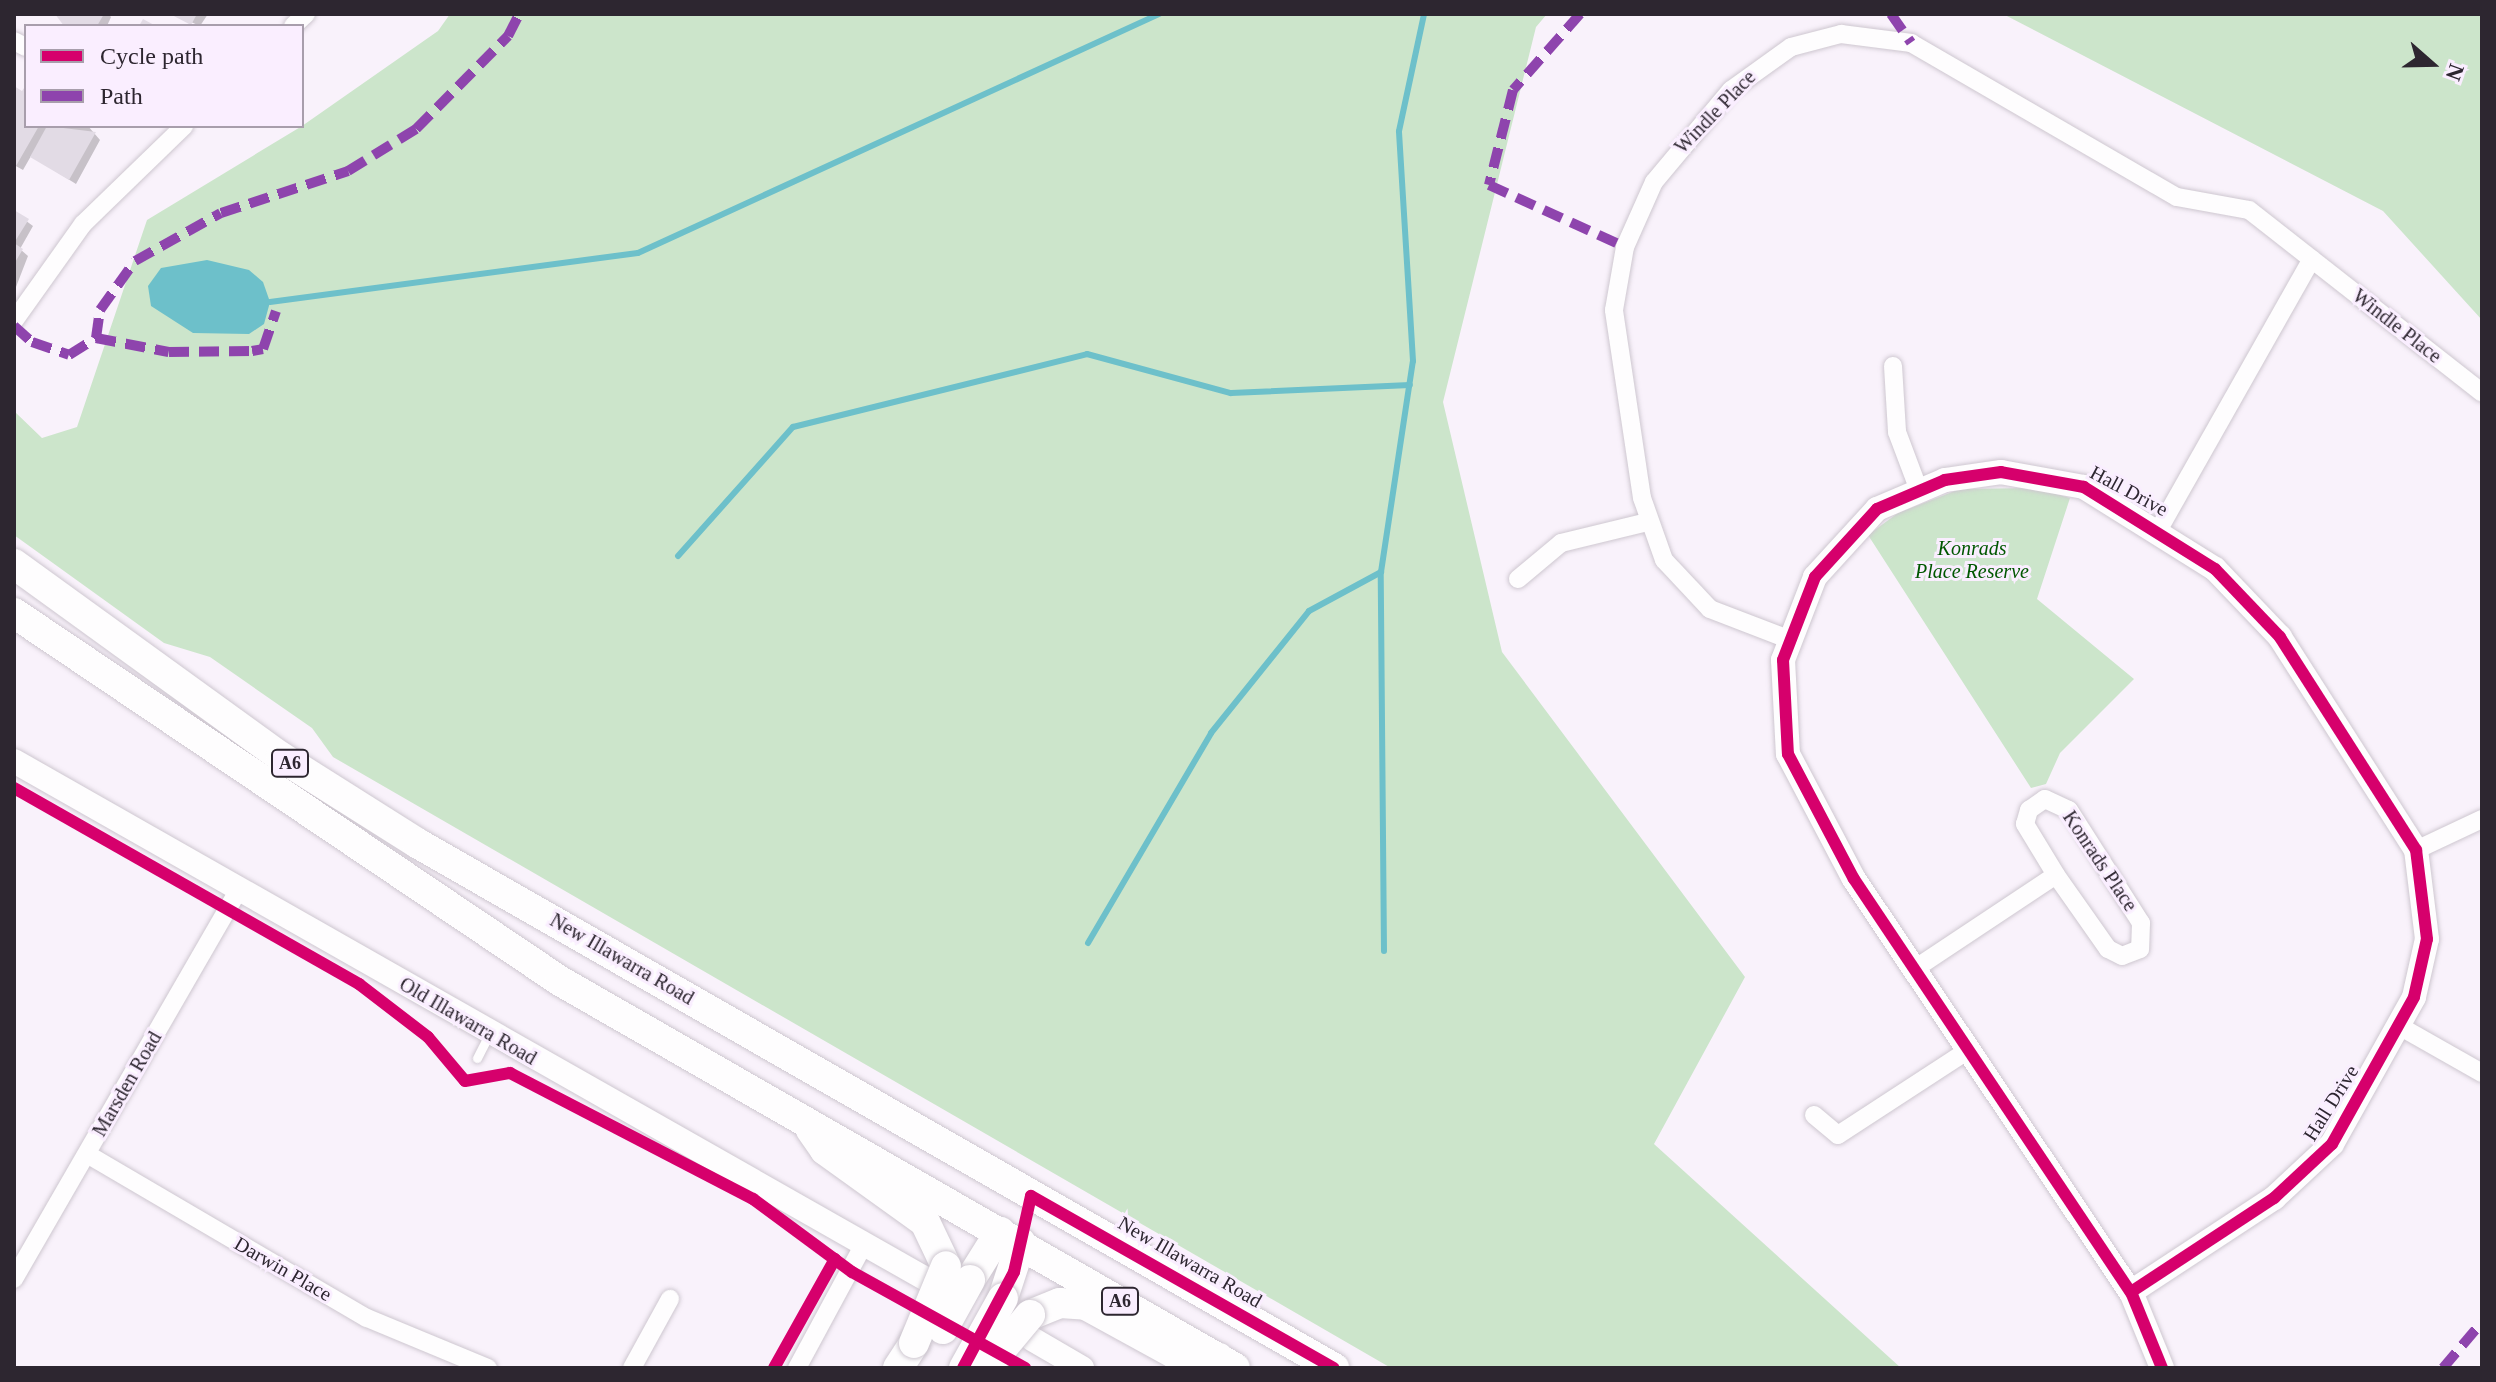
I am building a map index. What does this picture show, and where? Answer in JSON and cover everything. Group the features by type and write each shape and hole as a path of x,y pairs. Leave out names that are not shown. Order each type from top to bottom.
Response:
{"main road":[{"name":"New Illawarra Road","path":"14,564 255,739 417,843 1334,1368"},
{"name":"A6","path":"14,613 560,981 1227,1363"},
{"path":"803,1120 825,1150 925,1222 947,1275 921,1354 898,1368"},
{"path":"964,1368 1003,1298 1011,1237 1028,1194"},
{"path":"947,1275 1011,1237"},
{"path":"986,1368 1031,1327 1050,1304 1086,1305 1175,1354 1227,1363"}],"street":[{"name":"Windle Place","path":"1788,639 1740,625 1693,595 1664,560 1648,522 1615,333 1625,247 1668,161 1731,90 1791,47 1841,34 1911,43 2177,197 2249,210 2482,393"},
{"path":"14,321 83,224 179,128"},
{"path":"2159,529 2312,259"},
{"path":"1893,366 1897,432 1918,488"},
{"name":"Hall Drive","path":"2131,1292 2314,1164 2401,1027 2427,939 2416,850 2259,609 2159,529 2097,493 2029,474 1970,475 1918,488 1877,509 1834,548 1788,639 1780,707 1797,780 1916,968 2131,1292 2162,1368"},
{"path":"1518,579 1561,543 1648,522"},
{"name":"Old Illawarra Road","path":"14,761 864,1244 947,1275"},
{"name":"Konrads Place","path":"2045,799 2069,810 2141,923 2140,949 2122,956 2108,949 2056,875 2025,824 2029,810 2045,799"},
{"path":"2416,850 2482,819"},
{"path":"1916,968 2056,875"},
{"name":"Marsden Road","path":"14,1279 239,890"},
{"path":"2401,1027 2482,1073"},
{"path":"1814,1115 1838,1135 1970,1049"},
{"name":"Darwin Place","path":"87,1154 367,1318 488,1368"},
{"path":"797,1368 864,1244"},
{"path":"632,1368 670,1299"},
{"path":"1031,1327 1082,1368"}],"lane":[{"path":"477,1058 490,1033"}],"green space":[{"path":"450,14 1547,14 1536,27 1443,402 1502,652 1745,977 1654,1144 1901,1368 1391,1368 333,757 312,728 210,657 164,643 14,535 14,411 42,438 77,427 147,220 299,128 304,128 304,125 438,31"},
{"path":"2003,14 2482,14 2482,320 2383,211"},
{"name":"Konrads Place Reserve","path":"2035,488 2070,498 2037,599 2134,679 2060,753 2046,784 2031,788 1868,535 1898,513 1960,489"}],"water":[{"path":"207,260 249,270 263,282 270,302 264,324 249,334 193,333 151,306 148,286 161,268"}],"building":[{"path":"55,14 104,14 98,24 62,24"},
{"path":"170,14 197,14 189,24"},
{"path":"14,86 22,91 24,88 24,128 38,128 16,166"},
{"path":"46,128 96,132 69,180 30,157"},
{"path":"14,210 29,219 14,243"},
{"path":"14,243 23,249 14,264"}],"waterway":[{"path":"270,302 638,253 1159,14"},
{"path":"1384,951 1381,572 1413,361 1399,131 1424,14"},
{"path":"678,556 793,427 1087,354 1231,393 1410,385"},
{"path":"1088,943 1211,733 1309,611 1381,572"}],"marked path":[{"path":"14,326 32,342 69,355 96,338 100,310 135,261 221,213 348,171 416,129 508,36 519,14"},
{"path":"1580,14 1513,90 1489,185 1625,247"},
{"path":"1891,14 1911,43"},
{"path":"96,338 169,352 252,351 263,349 276,311"},
{"path":"2443,1368 2482,1322"}],"cycle path":[{"path":"2131,1292 2274,1198 2332,1144 2414,997 2427,939 2416,850 2280,637 2215,569 2084,487 2001,472 1945,480 1877,509 1815,577 1783,660 1788,754 1854,879 2131,1292 2162,1368"},
{"path":"14,788 359,984 428,1037 465,1081 510,1073 753,1199 852,1272 1025,1368"},
{"path":"963,1368 1014,1272 1031,1196 1334,1368"},
{"path":"774,1368 835,1259"}]}
